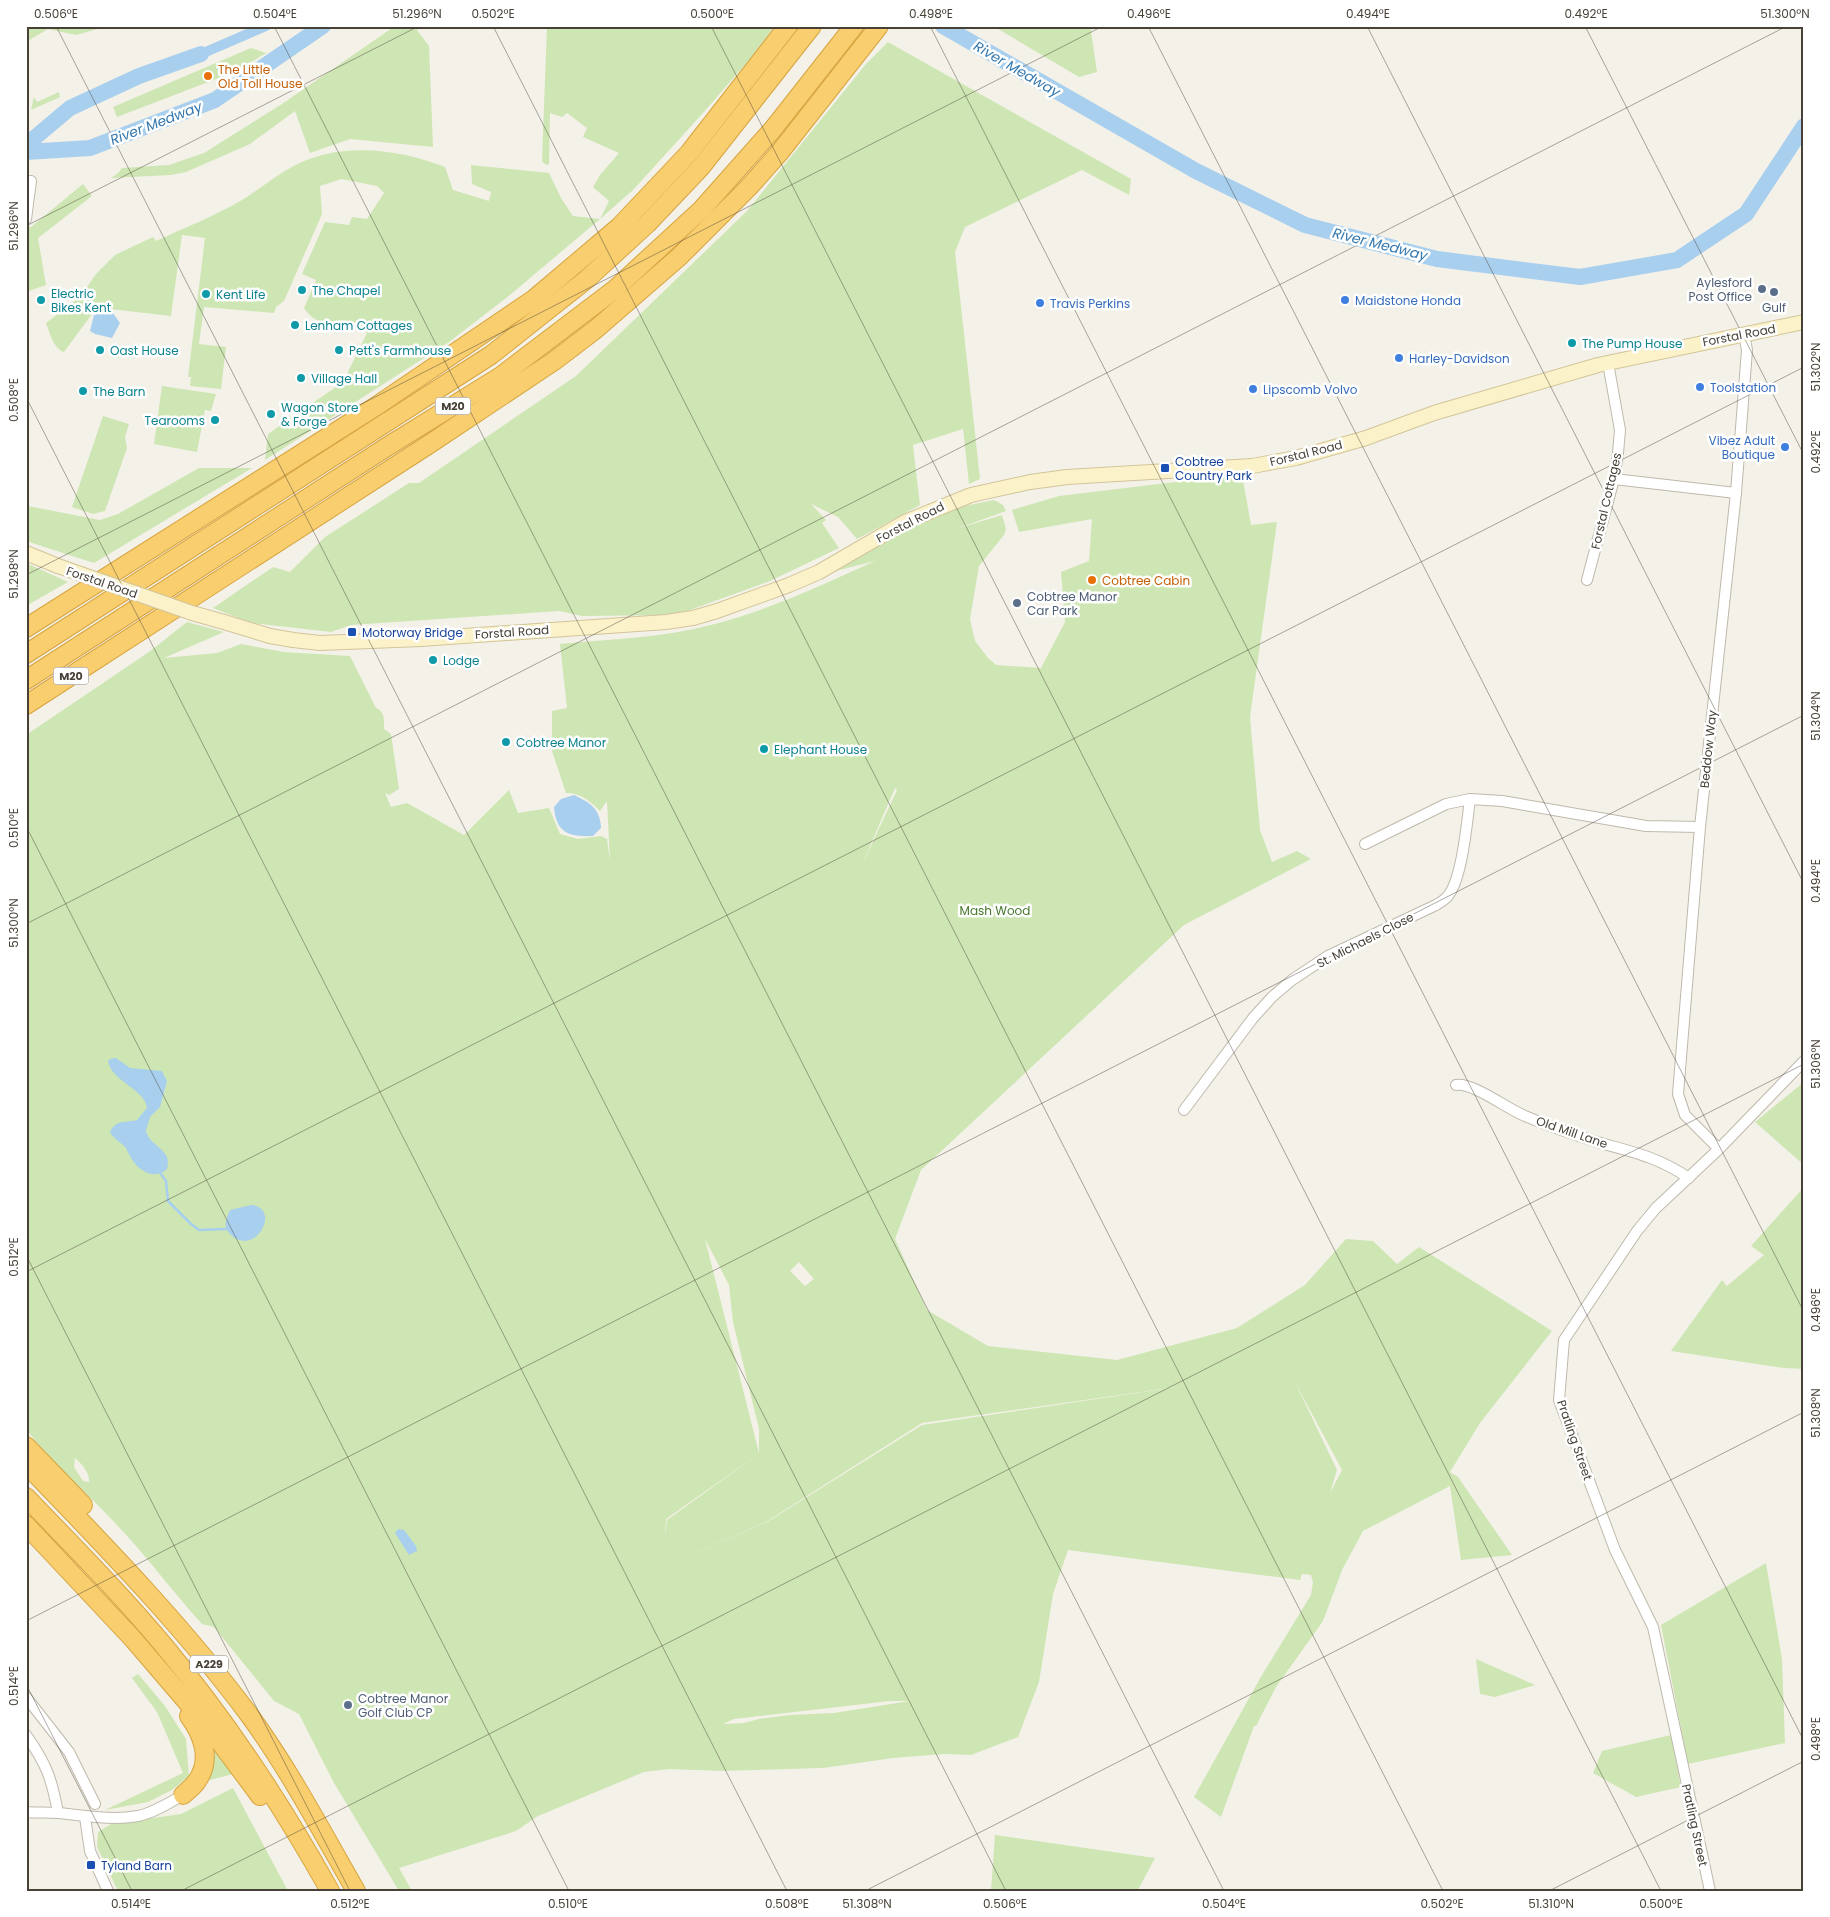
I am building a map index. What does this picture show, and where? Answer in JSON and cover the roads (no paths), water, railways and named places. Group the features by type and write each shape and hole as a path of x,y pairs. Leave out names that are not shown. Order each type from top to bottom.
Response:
{"highway":[{"name":"M20","path":"26,654 490,354 587,279 647,224 701,167 812,26"},
{"name":"M20","path":"26,680 377,454 502,376 614,290 702,209 773,129 825,66 854,26"},
{"name":"M20","path":"26,705 117,648 431,443 554,361 596,329 679,257 711,226 780,152 879,26"},
{"path":"26,628 374,407 534,299 619,227 683,160 784,31"},
{"path":"26,622 93,585"},
{"name":"M20","path":"26,716 117,648"},
{"path":"26,1446 148,1575 179,1613 204,1658"},
{"path":"26,1456 45,1484"},
{"name":"A229","path":"26,1464 140,1584 204,1658 250,1717 306,1803 356,1891"},
{"name":"A229","path":"26,1497 135,1612 209,1703 280,1805 329,1889"},
{"path":"26,1525 133,1639 211,1730 329,1889"},
{"path":"133,1639 195,1724 203,1739 206,1754 205,1764 197,1781 183,1795"}],"street":[{"path":"26,219 31,181"},
{"name":"Forstal Road","path":"26,553 192,613 294,640 328,643 421,639 666,622 693,618 718,611 789,585 819,572 905,522 971,495 1030,482 1252,466 1296,458 1366,438 1443,410 1608,362 1804,322"},
{"name":"Beddow Way","path":"1719,1150 1685,1115 1678,1094 1700,827 1736,493 1746,359 1744,334"},
{"name":"Forstal Cottages","path":"1587,580 1614,479 1618,453 1620,430 1608,362"},
{"path":"1614,479 1736,493"},
{"path":"1365,844 1446,804 1470,799 1502,801 1646,826 1700,827"},
{"name":"St. Michaels Close","path":"1184,1110 1253,1018 1272,996 1328,956 1436,905 1447,897 1455,882 1461,861 1470,799"},
{"name":"Pratling Street","path":"1710,1891 1653,1627 1615,1550 1559,1400 1564,1340 1637,1230 1656,1208 1719,1150 1804,1061"},
{"name":"Old Mill Lane","path":"1456,1085 1461,1084 1473,1088 1513,1111 1551,1127 1658,1160 1689,1178"},
{"path":"26,1697 69,1752 95,1804"},
{"path":"26,1734 47,1767 58,1813"},
{"path":"26,1812 58,1813 105,1819 140,1816 166,1805 183,1795"},
{"path":"85,1817 90,1851 108,1891"}],"water":[{"path":"110,309 120,323 112,338 90,331 94,315"},
{"path":"574,795 594,807 599,816 601,828 593,836 577,836 565,832 558,823 554,807 561,799"},
{"path":"116,1058 130,1068 162,1071 167,1081 160,1107 150,1117 146,1131 152,1141 167,1157 167,1169 158,1174 148,1173 136,1165 125,1148 110,1132 118,1123 137,1120 147,1108 145,1101 140,1095 121,1080 110,1068 108,1061"},
{"path":"251,1205 260,1208 264,1214 265,1221 262,1229 256,1236 249,1240 240,1240 228,1232 226,1220 230,1210"},
{"path":"398,1529 404,1530 416,1546 417,1551 409,1555 395,1533"}],"waterway":[{"name":"River Medway","path":"201,54 266,26"},
{"name":"River Medway","path":"26,152 90,148 215,100 323,26"},
{"name":"River Medway","path":"943,26 1196,171 1305,225 1437,259 1580,277 1677,260 1746,214 1804,126"},
{"name":"River Medway","path":"26,145 70,108 139,76 201,54"},
{"path":"161,1174 166,1181 168,1201 191,1224 199,1230 226,1229"}],"place":[{"name":"The Little Old Toll House","path":"208,76"},
{"name":"Aylesford Post Office","path":"1762,289"},
{"name":"The Chapel","path":"302,290"},
{"name":"Gulf","path":"1774,292"},
{"name":"Kent Life","path":"206,294"},
{"name":"Electric Bikes Kent","path":"41,300"},
{"name":"Maidstone Honda","path":"1345,300"},
{"name":"Travis Perkins","path":"1040,303"},
{"name":"Lenham Cottages","path":"295,325"},
{"name":"The Pump House","path":"1572,343"},
{"name":"Oast House","path":"100,350"},
{"name":"Pett's Farmhouse","path":"339,350"},
{"name":"Harley-Davidson","path":"1399,358"},
{"name":"Village Hall","path":"301,378"},
{"name":"Toolstation","path":"1700,387"},
{"name":"Lipscomb Volvo","path":"1253,389"},
{"name":"The Barn","path":"83,391"},
{"name":"Wagon Store & Forge","path":"271,414"},
{"name":"Tearooms","path":"215,420"},
{"name":"Vibez Adult Boutique","path":"1785,447"},
{"name":"Cobtree Country Park","path":"1165,468"},
{"name":"Cobtree Cabin","path":"1092,580"},
{"name":"Cobtree Manor Car Park","path":"1017,603"},
{"name":"Motorway Bridge","path":"352,632"},
{"name":"Lodge","path":"433,660"},
{"name":"Cobtree Manor","path":"506,742"},
{"name":"Elephant House","path":"764,749"},
{"name":"Cobtree Manor Golf Club CP","path":"348,1705"},
{"name":"Tyland Barn","path":"91,1865"}],"park label":[{"name":"Mash Wood","path":"995,910"}]}
